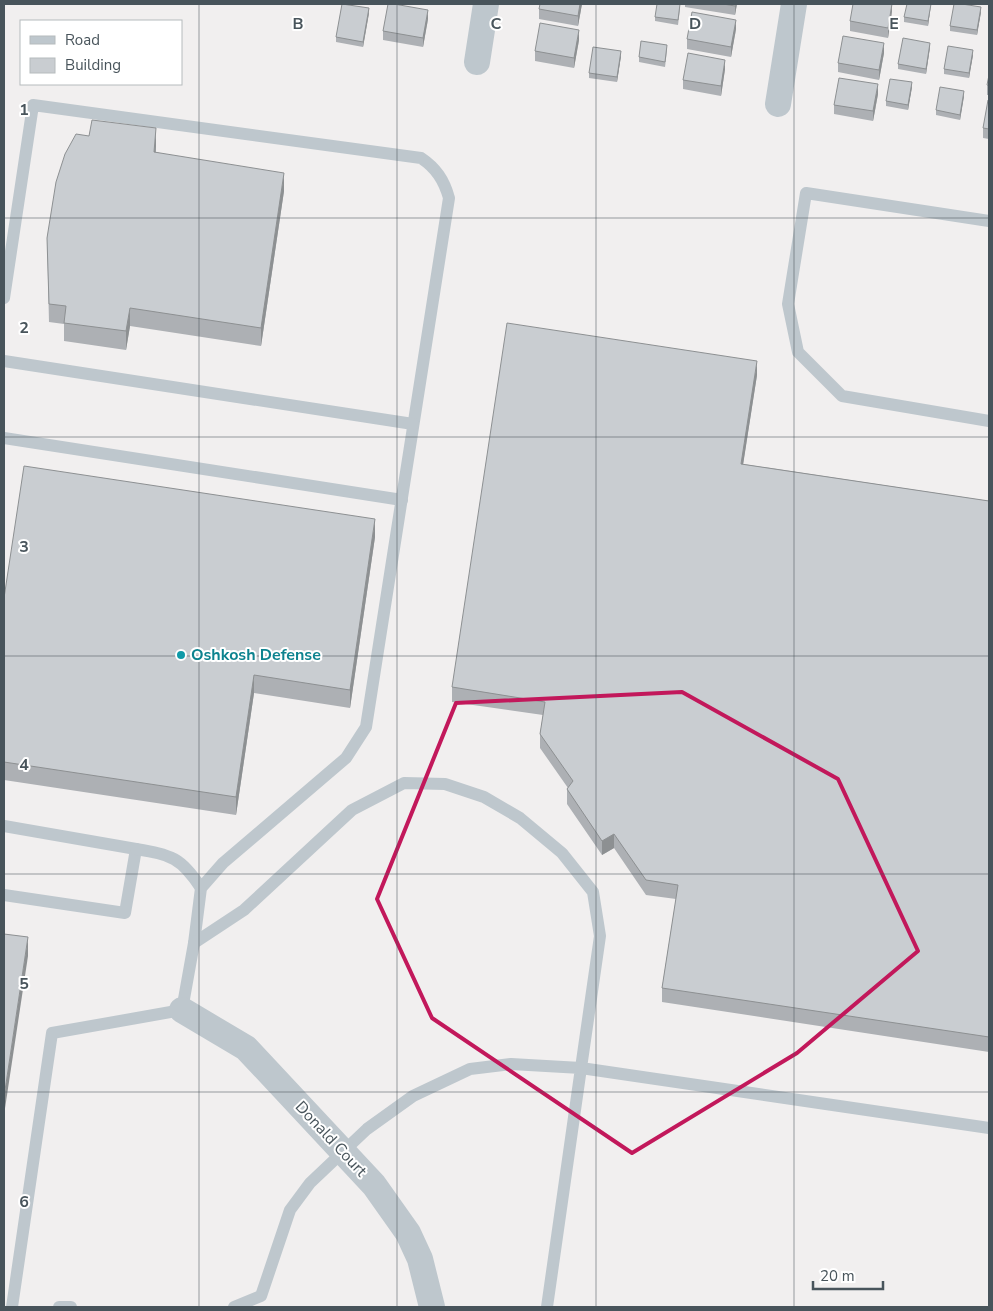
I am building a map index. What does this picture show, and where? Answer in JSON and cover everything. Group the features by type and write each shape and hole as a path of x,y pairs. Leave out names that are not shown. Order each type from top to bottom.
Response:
{"street":[{"path":"477,62 486,4"},
{"path":"778,104 794,4"},
{"name":"Donald Court","path":"182,1010 246,1048 374,1185 408,1233 420,1259 432,1307"}],"lane":[{"path":"4,298 33,105 421,158 438,173 446,185 449,198 366,727 346,758 223,863 201,888 194,943 182,1010 52,1033 12,1307"},
{"path":"989,222 806,193 788,304 798,352 842,396 989,421"},
{"path":"4,361 413,424"},
{"path":"4,438 402,500"},
{"path":"194,943 244,910 352,810 404,783 445,784 484,797 520,818 562,853 593,892 600,936 547,1307"},
{"path":"4,826 168,855 188,869 201,888"},
{"path":"4,894 125,914 136,849"},
{"path":"234,1307 261,1296 290,1210 310,1183 367,1129 413,1096 470,1069 511,1064 581,1068 989,1128"},
{"path":"59,1307 71,1307"}],"highlighted area":[{"path":"682,692 838,779 918,951 797,1053 632,1153 432,1018 377,899 456,703"}],"building":[{"path":"342,4 369,8 363,42 336,37"},
{"path":"388,4 428,10 423,38 383,31"},
{"path":"540,4 580,4 578,16 539,9"},
{"path":"657,4 680,4 678,20 655,17"},
{"path":"853,4 892,4 888,28 850,21"},
{"path":"907,4 931,4 928,21 904,17"},
{"path":"954,4 981,7 977,30 950,26"},
{"path":"692,12 736,20 731,47 687,39"},
{"path":"540,23 579,30 574,58 535,51"},
{"path":"843,36 884,43 879,70 838,63"},
{"path":"903,38 930,43 926,69 898,64"},
{"path":"641,41 667,45 665,62 639,57"},
{"path":"948,46 973,50 969,73 944,69"},
{"path":"593,47 621,51 617,77 589,73"},
{"path":"688,53 725,60 721,86 683,80"},
{"path":"839,78 878,84 873,111 834,105"},
{"path":"890,79 912,82 908,105 886,101"},
{"path":"940,87 964,91 960,115 936,110"},
{"path":"989,100 989,129 983,128"},
{"path":"92,120 156,128 154,152 284,173 261,328 130,308 126,331 64,323 66,306 49,304 47,238 56,182 65,154 76,134 89,136"},
{"path":"507,323 757,361 741,464 989,501 989,1037 662,988 678,885 646,880 614,834 602,841 567,789 573,781 540,734 545,702 452,687"},
{"name":"Oshkosh Defense","path":"24,466 375,519 350,690 254,675 236,797 4,762 4,598"},
{"path":"4,934 28,937 4,1097"}],"place":[{"name":"Oshkosh Defense","path":"181,655"}]}
